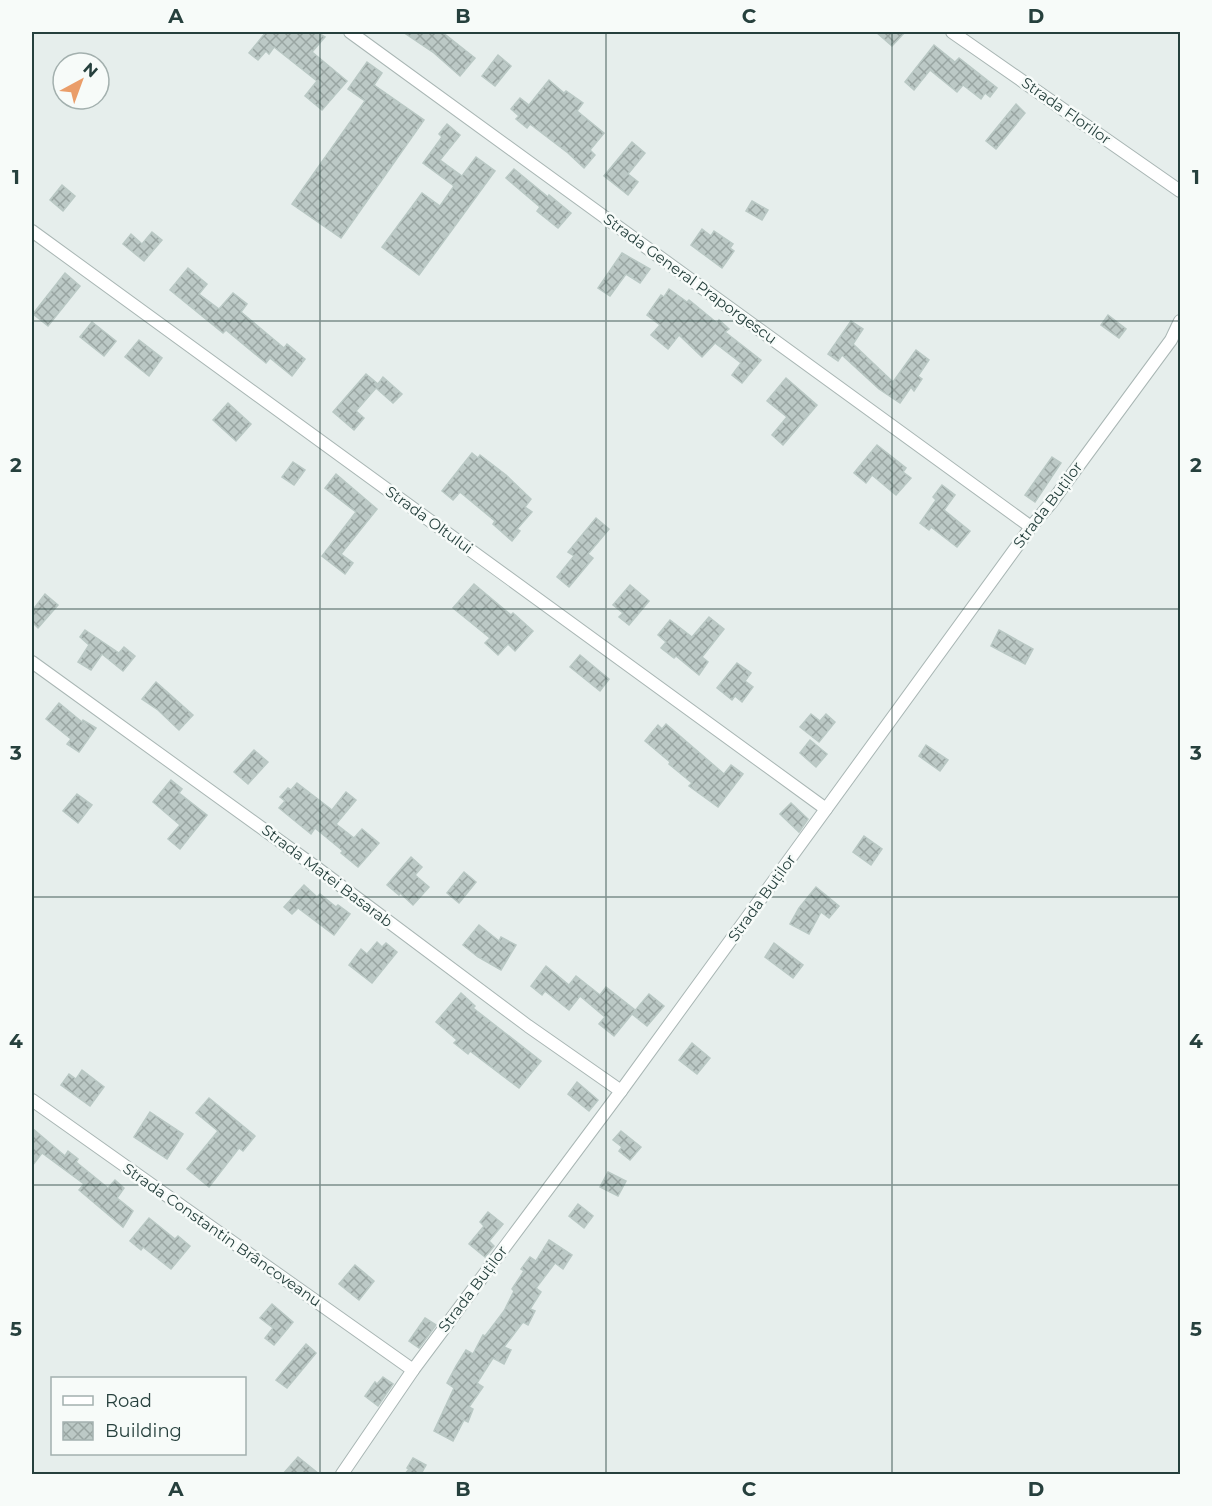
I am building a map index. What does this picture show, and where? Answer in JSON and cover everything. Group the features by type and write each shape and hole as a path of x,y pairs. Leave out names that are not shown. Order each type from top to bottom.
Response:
{"street":[{"name":"Strada General Praporgescu","path":"350,32 1031,527"},
{"name":"Strada Florilor","path":"952,32 1180,191"},
{"name":"Strada Oltului","path":"32,231 826,809"},
{"name":"Strada Buților","path":"342,1474 413,1370 621,1091 1031,527 1171,340 1180,321"},
{"name":"Strada Matei Basarab","path":"32,662 308,861 528,1026 621,1091"},
{"name":"Strada Constantin Brâncoveanu","path":"32,1100 413,1370"}],"building":[{"path":"266,32 317,32 325,37 312,52 347,81 322,110 305,96 317,81 274,47 269,54 266,51 258,60 249,53"},
{"path":"403,32 442,32 475,58 460,76 434,53"},
{"path":"876,32 905,32 892,46"},
{"path":"934,45 955,62 959,58 997,88 990,97 985,93 981,99 963,85 957,92 930,70 914,90 905,82"},
{"path":"498,55 511,66 495,86 482,76"},
{"path":"367,62 382,73 374,85 424,120 341,238 292,204 365,101 348,89"},
{"path":"549,80 564,93 566,91 583,103 577,111 604,133 590,150 595,155 584,168 530,124 527,128 516,119 519,116 511,109 520,98 529,105"},
{"path":"1016,104 1025,113 996,149 986,141"},
{"path":"447,124 460,135 440,160 462,176 476,157 495,171 419,275 382,247 422,193 440,206 454,186 423,163 442,137 439,134"},
{"path":"632,142 645,153 628,174 638,182 628,195 604,176"},
{"path":"514,169 571,213 558,228 537,211 540,207 506,178"},
{"path":"62,185 75,196 63,211 50,200"},
{"path":"752,201 768,210 762,220 746,211"},
{"path":"702,229 711,236 714,231 733,244 730,248 734,251 722,268 691,245"},
{"path":"152,232 162,240 144,261 123,244 131,234 142,244"},
{"path":"622,253 650,269 640,283 626,274 610,296 598,288"},
{"path":"188,268 207,284 199,294 219,309 233,293 247,304 241,312 284,348 287,344 305,359 292,376 270,358 266,363 226,330 223,333 170,290"},
{"path":"65,273 80,286 48,326 33,314"},
{"path":"669,289 687,302 689,300 717,323 719,320 729,329 725,332 761,360 742,383 732,375 741,363 715,343 702,357 679,335 668,349 651,335 660,325 647,315 661,295 664,297"},
{"path":"1108,315 1126,329 1119,338 1101,325"},
{"path":"851,321 863,329 853,344 893,382 916,350 929,360 918,376 922,379 914,391 911,387 900,403 879,389 842,355 838,361 828,354"},
{"path":"92,322 116,341 104,356 80,337"},
{"path":"139,340 162,358 149,376 125,357"},
{"path":"366,374 378,384 383,377 402,394 393,403 376,388 356,411 364,418 354,430 333,412"},
{"path":"786,378 817,405 783,445 772,435 787,417 767,401"},
{"path":"228,403 251,424 236,441 213,420"},
{"path":"877,445 906,468 903,472 911,478 896,495 872,475 866,483 854,473"},
{"path":"472,453 478,458 480,455 506,475 531,499 525,507 532,512 517,529 520,531 512,541 493,524 495,521 460,492 453,500 442,491"},
{"path":"1052,457 1061,463 1035,502 1025,495"},
{"path":"293,462 305,470 294,485 282,477"},
{"path":"336,474 377,509 341,554 353,563 345,574 322,556 356,512 325,488"},
{"path":"942,485 955,495 944,510 970,531 957,547 931,527 929,530 920,523 936,500 933,497"},
{"path":"596,518 609,529 588,554 593,558 569,587 557,577 574,556 568,552"},
{"path":"474,584 533,631 515,651 508,644 498,655 485,643 490,638 453,608"},
{"path":"630,585 649,601 629,625 619,617 623,613 613,605"},
{"path":"45,594 58,605 38,628 32,622 32,611"},
{"path":"709,617 724,629 702,657 708,662 699,675 676,656 674,658 661,648 666,642 658,635 670,620 692,637"},
{"path":"85,630 119,653 124,647 135,656 123,671 102,654 91,670 78,662 89,645 80,637"},
{"path":"999,630 1033,649 1025,664 991,646"},
{"path":"580,655 609,679 600,691 570,667"},
{"path":"737,663 751,673 745,681 753,687 742,702 735,696 732,700 717,688"},
{"path":"156,682 193,715 179,730 158,710 142,699"},
{"path":"59,703 82,722 83,720 96,728 79,752 67,744 71,739 46,719"},
{"path":"811,714 820,721 826,714 835,722 819,742 800,727"},
{"path":"666,724 724,774 731,765 743,774 718,807 689,786 692,783 645,741 658,725 662,729"},
{"path":"810,740 827,754 816,767 800,753"},
{"path":"926,745 948,760 940,771 919,756"},
{"path":"254,750 268,762 248,784 234,772"},
{"path":"171,780 182,789 179,793 207,815 180,849 168,839 180,825 153,802"},
{"path":"297,783 332,810 346,792 356,800 336,824 354,838 362,829 379,843 358,867 315,828 311,834 279,808 285,801 280,797 288,788 291,790"},
{"path":"77,794 92,805 78,823 63,811"},
{"path":"791,803 808,819 799,832 780,814"},
{"path":"864,836 882,849 871,865 853,852"},
{"path":"411,857 422,867 415,875 429,887 413,905 387,885"},
{"path":"464,872 476,882 459,903 447,893"},
{"path":"304,885 317,897 320,894 336,907 338,905 350,914 334,935 298,908 292,914 284,907"},
{"path":"816,887 839,906 829,918 821,912 809,934 790,924 799,908"},
{"path":"479,925 499,941 501,937 516,945 501,970 463,945"},
{"path":"377,942 382,947 386,943 397,952 372,983 349,965 361,949 367,954"},
{"path":"774,943 803,965 793,978 765,957"},
{"path":"546,966 569,985 576,976 600,995 606,987 635,1010 633,1013 649,994 664,1006 647,1026 632,1014 614,1036 599,1024 605,1017 580,996 569,1010 545,991 542,995 531,986"},
{"path":"461,993 475,1006 473,1008 541,1061 519,1088 470,1051 468,1054 454,1043 457,1040 436,1022"},
{"path":"692,1043 710,1058 697,1074 679,1060"},
{"path":"82,1070 104,1087 90,1106 61,1085 69,1074 76,1079"},
{"path":"577,1082 598,1100 589,1111 568,1094"},
{"path":"209,1098 255,1136 243,1151 239,1148 209,1187 187,1169 218,1131 196,1113"},
{"path":"150,1112 183,1134 167,1159 134,1137"},
{"path":"32,1128 65,1156 68,1151 78,1159 76,1162 108,1188 115,1180 124,1188 117,1198 133,1211 123,1227 79,1190 84,1184 42,1153 32,1166"},
{"path":"621,1131 641,1147 630,1160 619,1151 622,1147 613,1140"},
{"path":"608,1172 626,1181 618,1196 600,1187"},
{"path":"578,1204 593,1216 584,1228 569,1216"},
{"path":"488,1212 503,1224 489,1241 494,1246 485,1257 469,1244 484,1226 480,1222"},
{"path":"149,1218 175,1239 178,1236 190,1246 171,1269 143,1247 141,1250 130,1241"},
{"path":"549,1240 572,1255 563,1269 555,1263 536,1288 541,1292 530,1309 535,1311 528,1325 523,1322 504,1347 511,1350 504,1364 493,1358 477,1383 483,1387 469,1407 473,1409 468,1422 464,1420 453,1441 434,1431 454,1388 447,1383 456,1366 466,1350 473,1354 483,1335 485,1336 504,1311 514,1291 512,1289 524,1271 521,1269 530,1257 536,1261"},
{"path":"355,1265 374,1281 359,1300 339,1284"},
{"path":"272,1304 293,1322 274,1345 265,1338 273,1328 260,1318"},
{"path":"425,1318 436,1325 419,1348 409,1341"},
{"path":"306,1344 316,1353 287,1388 276,1380"},
{"path":"383,1377 393,1384 378,1406 365,1396 375,1382 377,1384"},
{"path":"298,1457 319,1474 283,1474"},
{"path":"413,1458 426,1465 421,1474 405,1474 409,1469 407,1468"}]}
